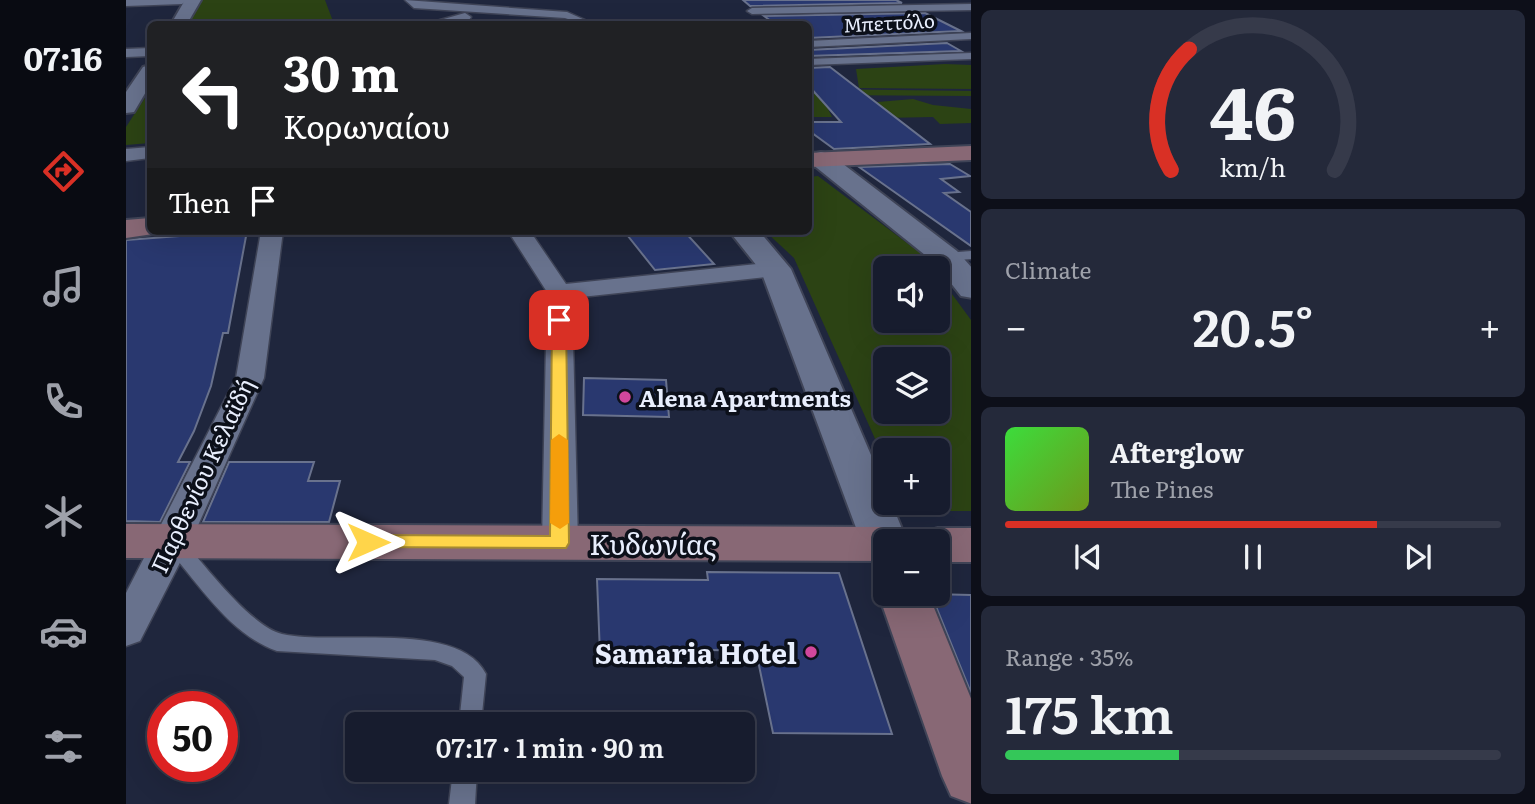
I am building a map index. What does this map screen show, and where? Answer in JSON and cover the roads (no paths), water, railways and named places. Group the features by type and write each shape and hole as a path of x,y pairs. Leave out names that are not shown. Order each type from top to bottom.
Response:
{"main road":[{"path":"815,159 971,153"},
{"path":"126,229 147,227"},
{"name":"Κυδωνίας","path":"126,541 873,545"},
{"path":"950,545 971,545"},
{"path":"908,606 971,776"}],"street":[{"path":"126,2 182,0"},
{"path":"181,21 193,0"},
{"path":"410,0 415,5 450,8 491,5 547,13"},
{"path":"450,8 457,0"},
{"path":"843,0 852,7 839,7 863,21"},
{"path":"888,0 911,10"},
{"path":"752,5 846,11 911,10 943,5 971,7"},
{"path":"943,5 971,19"},
{"path":"446,21 465,17 571,11 585,21"},
{"name":"Μπεττόλο","path":"812,44 971,36"},
{"path":"126,53 147,52"},
{"path":"812,62 971,56"},
{"path":"126,107 147,76"},
{"path":"126,155 147,153"},
{"path":"815,159 959,256 971,289"},
{"name":"Παρθενίου Κελαϊδή","path":"126,630 173,541 250,378 271,235"},
{"path":"522,235 559,292 560,543"},
{"path":"746,235 776,269 879,529"},
{"path":"559,292 776,269"}],"lane":[{"path":"173,541 243,621 277,642 435,650 460,659 475,674 471,712"},
{"path":"462,804 465,782"}],"place":[{"name":"Alena Apartments","path":"625,397"},
{"name":"Samaria Hotel","path":"811,652"}]}
